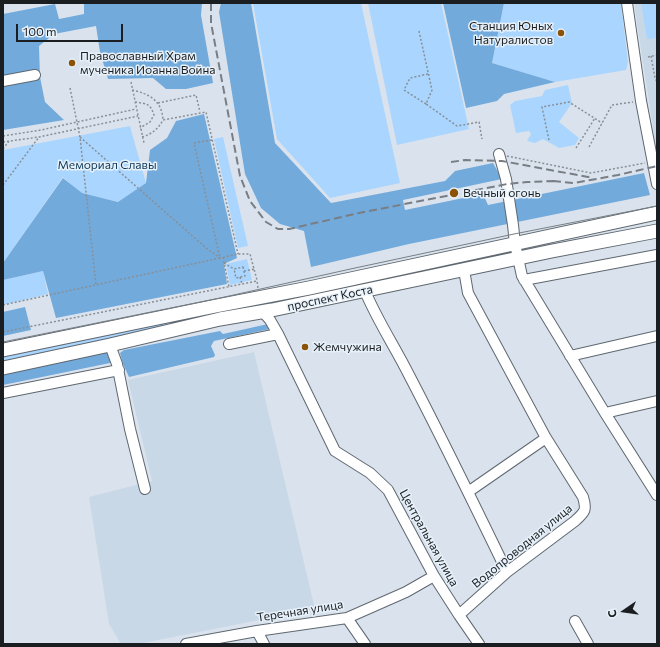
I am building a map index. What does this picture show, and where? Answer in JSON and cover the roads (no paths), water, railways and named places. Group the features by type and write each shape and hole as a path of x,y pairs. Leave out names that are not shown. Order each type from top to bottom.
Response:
{"main road":[{"name":"проспект Коста","path":"3,350 310,288 657,213"},
{"name":"проспект Коста","path":"3,368 220,319 263,312 657,231"},
{"path":"243,301 246,315"}],"street":[{"path":"627,3 641,101 654,158 657,184"},
{"path":"3,81 35,74"},
{"path":"499,154 507,184 517,259 522,276 605,413 657,495"},
{"path":"524,280 657,255"},
{"path":"464,270 468,293 546,438 468,492"},
{"path":"365,291 372,307 409,374 507,572"},
{"name":"Центральная улица","path":"263,312 270,320 278,334 335,451 370,473 388,490 434,576 458,615 479,644"},
{"path":"229,344 278,334"},
{"path":"570,356 657,336"},
{"path":"110,345 118,370 145,490"},
{"path":"3,393 118,370"},
{"path":"605,413 657,401"},
{"name":"Водопроводная улица","path":"458,615 507,572 576,521 584,513 586,506 582,497 546,438"},
{"name":"Теречная улица","path":"186,644 256,631 347,618 406,592 434,576"},
{"path":"347,618 365,644"},
{"path":"575,621 588,644"},
{"path":"256,631 264,644"}],"tram line":[{"path":"3,342 220,298 514,234 657,206"}],"railway":[{"path":"211,3 211,23 240,176 250,201 266,222 278,229 289,229 359,213 507,184 557,181"},
{"path":"451,162 465,160 502,161 588,177 593,176"},
{"path":"553,181 574,183 657,166"}],"place":[{"name":"Станция Юных Натуралистов","path":"561,33"},
{"name":"Православный Храм мученика Иоанна Война","path":"72,63"},
{"name":"Вечный огонь","path":"454,193"},
{"name":"Жемчужина","path":"305,347"}],"park label":[{"name":"Мемориал Славы","path":"107,165"}]}
